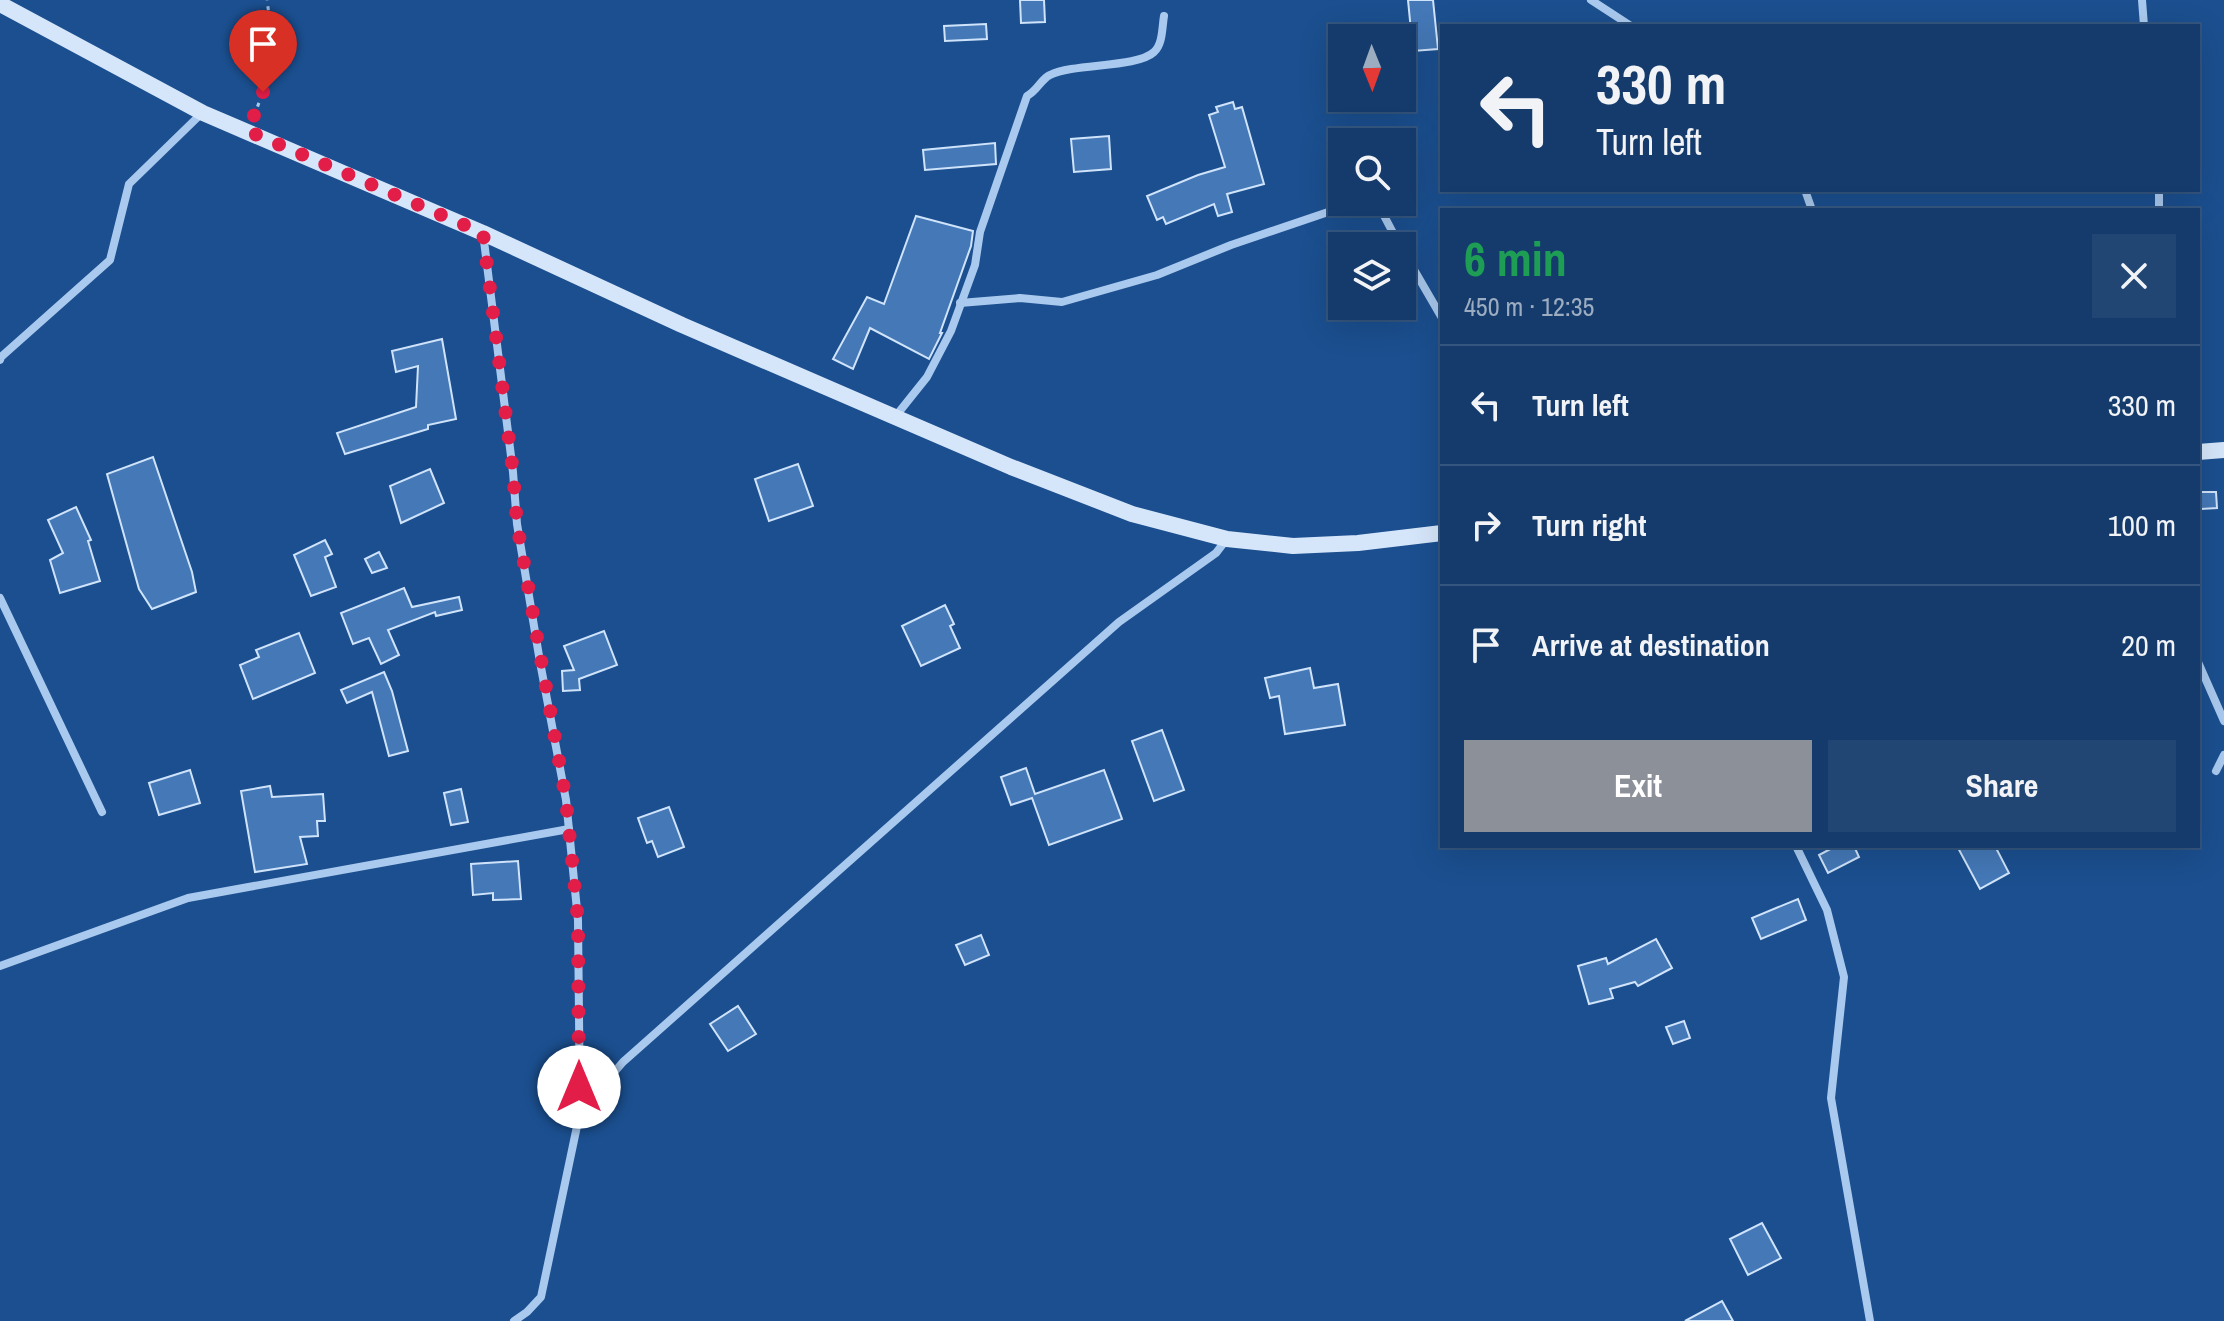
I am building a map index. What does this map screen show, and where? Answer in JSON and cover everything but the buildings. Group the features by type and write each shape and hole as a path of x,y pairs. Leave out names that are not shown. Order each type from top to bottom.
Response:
{"street":[{"path":"1591,0 1628,24"},
{"path":"2142,0 2144,24"},
{"path":"0,4 203,113 483,233 682,325 895,417 1132,514 1227,539 1293,546 1358,543 1440,533"},
{"path":"895,417 927,377 951,331 975,265 980,232 1027,96 1037,91 1046,76 1061,71 1143,59 1155,51 1164,16"},
{"path":"0,360 110,260 129,184 203,113"},
{"path":"960,303 1020,298 1062,302 1157,275 1231,245 1340,208 1381,210 1393,232"},
{"path":"483,233 517,524 566,800 578,920 580,1112 541,1297 526,1317 514,1321"},
{"path":"1416,273 1440,314"},
{"path":"2200,452 2224,450"},
{"path":"580,1112 623,1062 764,936 1119,622 1216,553 1227,539"},
{"path":"0,598 102,812"},
{"path":"2200,667 2224,721"},
{"path":"2216,771 2224,755"},
{"path":"0,966 188,898 569,829"},
{"path":"1797,848 1827,910 1844,977 1831,1098 1870,1321"}],"path":[{"path":"248,131 275,60 267,0"}],"route":[{"path":"263,92 248,131 483,233 517,524 566,800 578,920 579,1087"}]}
